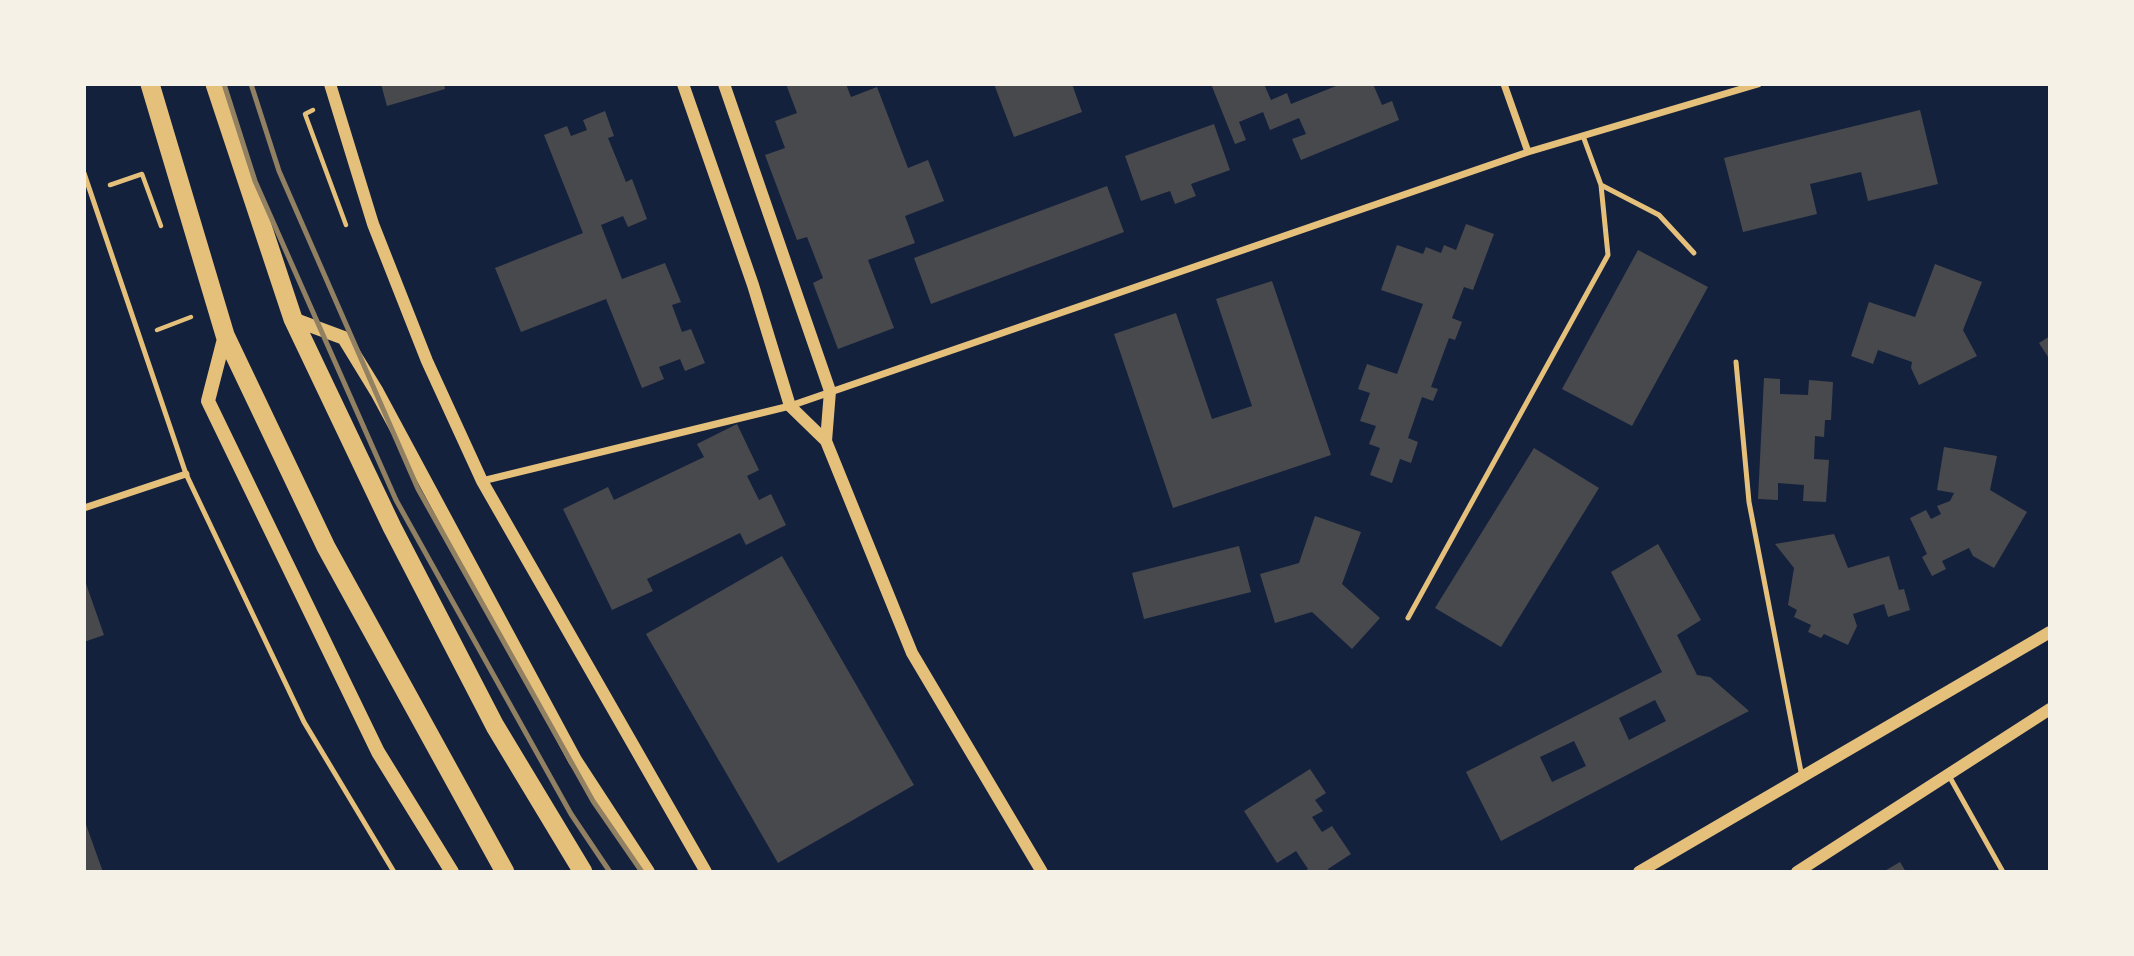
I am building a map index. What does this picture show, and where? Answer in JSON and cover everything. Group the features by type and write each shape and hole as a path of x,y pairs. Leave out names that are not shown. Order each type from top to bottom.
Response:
{"highway":[{"path":"150,84 225,335 332,558 505,872"},
{"path":"215,84 293,319 392,527 495,726 583,872"}],"main road":[{"path":"293,319 344,338 377,392 575,760 648,872"},
{"path":"225,335 208,401 378,752 452,872"}],"street":[{"path":"330,84 373,224 427,361 482,481 706,872"},
{"path":"682,84 753,285 790,406 826,441 912,653 1042,872"},
{"path":"724,84 830,391 826,441"},
{"path":"1504,84 1528,152"},
{"path":"482,481 790,406 1528,152 1758,84"},
{"path":"84,508 186,474"},
{"path":"1639,872 2050,632"},
{"path":"1797,872 2050,709"}],"lane":[{"path":"1408,618 1608,255 1601,185 1583,136"},
{"path":"84,173 186,474 304,722 394,872"},
{"path":"1601,185 1659,215 1694,253"},
{"path":"1736,362 1749,502 1802,777"},
{"path":"1948,774 2003,872"}],"path":[{"path":"305,114 349,233"},
{"path":"91,192 142,174"},
{"path":"140,337 195,316"}],"building":[{"path":"381,84 444,84 445,89 387,106"},
{"path":"786,84 846,84 851,97 877,87 908,168 928,160 944,201 905,216 915,243 868,260 894,328 838,349 813,283 823,278 807,237 797,240 765,155 785,148 775,121 797,113"},
{"path":"994,84 1072,84 1082,112 1014,137"},
{"path":"1211,84 1264,84 1271,100 1287,93 1291,104 1341,84 1373,84 1382,105 1392,101 1399,120 1301,160 1292,139 1306,134 1299,118 1270,130 1263,112 1239,122 1246,140 1235,144"},
{"path":"1920,110 1938,184 1868,201 1861,172 1810,184 1817,214 1743,232 1724,158"},
{"path":"605,111 614,136 608,138 626,182 632,179 647,219 628,227 623,216 601,225 622,279 665,263 681,302 672,305 682,332 691,329 705,363 685,371 680,359 659,367 664,379 642,388 606,299 521,332 495,268 583,233 544,135 567,126 571,136 587,130 583,120"},
{"path":"1214,124 1230,170 1191,184 1196,196 1175,204 1170,191 1141,201 1125,156"},
{"path":"1107,186 1124,232 931,304 914,258"},
{"path":"1466,224 1494,234 1473,290 1464,287 1452,318 1462,322 1455,340 1449,338 1431,387 1438,389 1433,401 1422,397 1408,438 1418,442 1411,463 1400,459 1392,483 1370,475 1380,448 1369,444 1376,426 1360,421 1370,393 1358,389 1367,364 1397,374 1423,304 1381,290 1397,245 1423,254 1426,247 1441,253 1444,245 1456,250"},
{"path":"1638,250 1708,287 1632,426 1562,389"},
{"path":"1935,264 1982,282 1963,330 1977,356 1919,385 1911,368 1912,362 1878,350 1873,364 1851,356 1869,302 1915,317"},
{"path":"1272,281 1331,455 1173,508 1114,334 1176,313 1212,419 1252,406 1216,299"},
{"path":"2050,336 2050,360 2039,343"},
{"path":"1764,378 1780,379 1780,394 1808,395 1809,380 1833,382 1831,420 1825,420 1824,437 1815,436 1814,459 1829,460 1826,502 1803,501 1804,485 1778,483 1778,500 1758,499"},
{"path":"737,424 759,470 747,476 759,500 771,494 786,525 746,545 740,533 647,579 653,591 612,610 563,509 608,487 614,500 704,457 697,444"},
{"path":"1944,447 1997,456 1990,490 2027,512 1994,568 1973,556 1969,548 1942,561 1946,569 1932,576 1922,557 1927,554 1910,518 1926,510 1931,519 1941,514 1937,506 1950,501 1954,493 1937,490"},
{"path":"1534,448 1599,488 1501,647 1435,608"},
{"path":"1315,516 1361,532 1342,584 1380,618 1352,649 1312,612 1275,623 1260,574 1299,563"},
{"path":"1834,534 1848,568 1889,556 1899,590 1904,589 1910,610 1888,617 1884,604 1853,614 1857,626 1848,645 1824,634 1821,638 1808,632 1811,625 1794,617 1797,610 1788,605 1794,568 1775,544"},
{"path":"1658,544 1701,620 1677,635 1697,675 1710,677 1749,711 1501,841 1466,772 1662,672 1611,572","holes":["1655,700 1666,721 1629,740 1619,718","1574,741 1586,766 1552,782 1540,757"]},
{"path":"1239,546 1251,592 1144,619 1132,573"},
{"path":"782,556 914,785 778,863 646,634"},
{"path":"84,578 104,635 84,642"},
{"path":"1310,769 1326,793 1315,800 1323,811 1312,817 1322,832 1332,826 1351,854 1328,869 1330,872 1303,872 1308,869 1296,851 1277,863 1244,811"},
{"path":"84,819 103,872 84,872"},
{"path":"1900,862 1906,872 1883,872"}],"railway":[{"path":"224,84 255,181 396,500 571,814 610,872"},
{"path":"251,84 279,171 418,489 593,801 642,872"}]}
